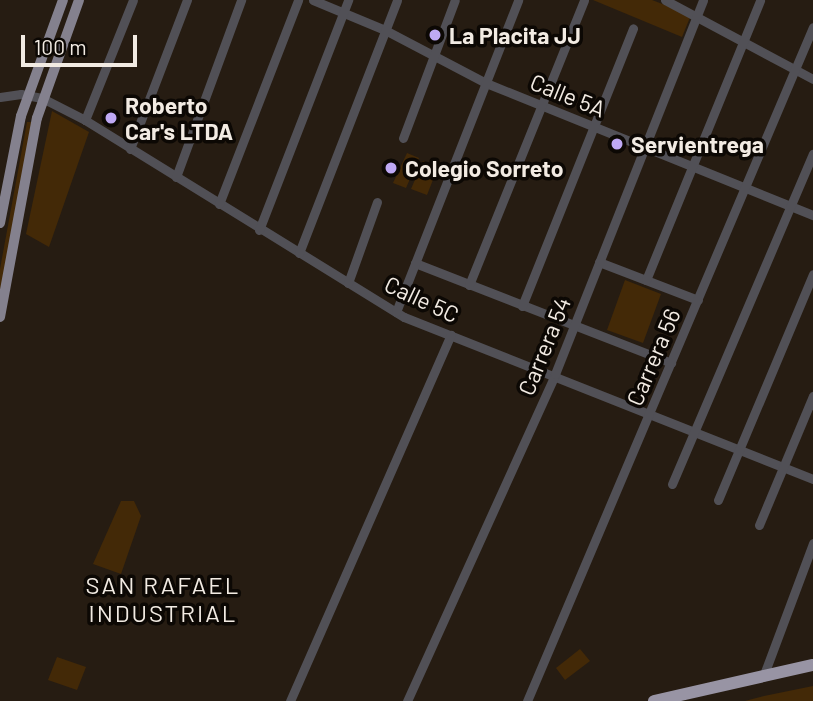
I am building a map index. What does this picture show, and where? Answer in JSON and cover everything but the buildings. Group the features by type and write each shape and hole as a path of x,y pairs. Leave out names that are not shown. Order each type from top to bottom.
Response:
{"highway":[{"path":"654,701 813,665"}],"main road":[{"path":"0,223 28,95 63,0"},
{"path":"0,317 42,98 79,0"}],"street":[{"path":"85,120 133,0"},
{"path":"130,149 187,0"},
{"path":"176,177 241,0"},
{"path":"219,204 298,0"},
{"name":"Calle 5A","path":"313,0 385,30 486,83 813,215"},
{"path":"258,230 348,0"},
{"path":"299,253 397,0"},
{"path":"403,138 455,0"},
{"path":"396,312 518,0"},
{"path":"470,285 584,0"},
{"path":"665,0 698,14 794,72 813,79"},
{"name":"Carrera 54","path":"407,701 555,374 703,0"},
{"path":"646,280 760,0"},
{"name":"Carrera 56","path":"527,701 813,27"},
{"path":"522,306 633,28"},
{"name":"Calle 5C","path":"0,97 28,95 42,98 85,120 258,230 396,312 813,478"},
{"path":"671,484 813,154"},
{"path":"348,283 377,202"},
{"path":"599,262 698,300"},
{"path":"415,263 671,363"},
{"path":"718,500 813,274"},
{"path":"290,701 451,335"},
{"path":"759,525 813,396"},
{"path":"763,677 813,543"}],"shaded area":[{"path":"593,0 652,0 691,15 682,37"},
{"path":"52,111 89,132 49,247 26,234"},
{"path":"27,122 32,122 0,300 0,269"},
{"path":"407,153 419,158 406,188 393,183"},
{"path":"423,161 438,167 427,195 411,189"},
{"path":"625,280 661,294 643,343 607,330"},
{"path":"121,501 134,501 141,516 121,574 93,564"},
{"path":"580,649 590,661 565,680 556,668"},
{"path":"57,657 86,667 77,690 48,680"},
{"path":"813,686 813,701 745,701 764,696"}],"place":[{"name":"La Placita JJ","path":"435,35"},
{"name":"Roberto Car's LTDA","path":"111,118"},
{"name":"Servientrega","path":"617,144"},
{"name":"Colegio Sorreto","path":"391,168"}],"district":[{"name":"SAN RAFAEL INDUSTRIAL","path":"163,599"}]}
